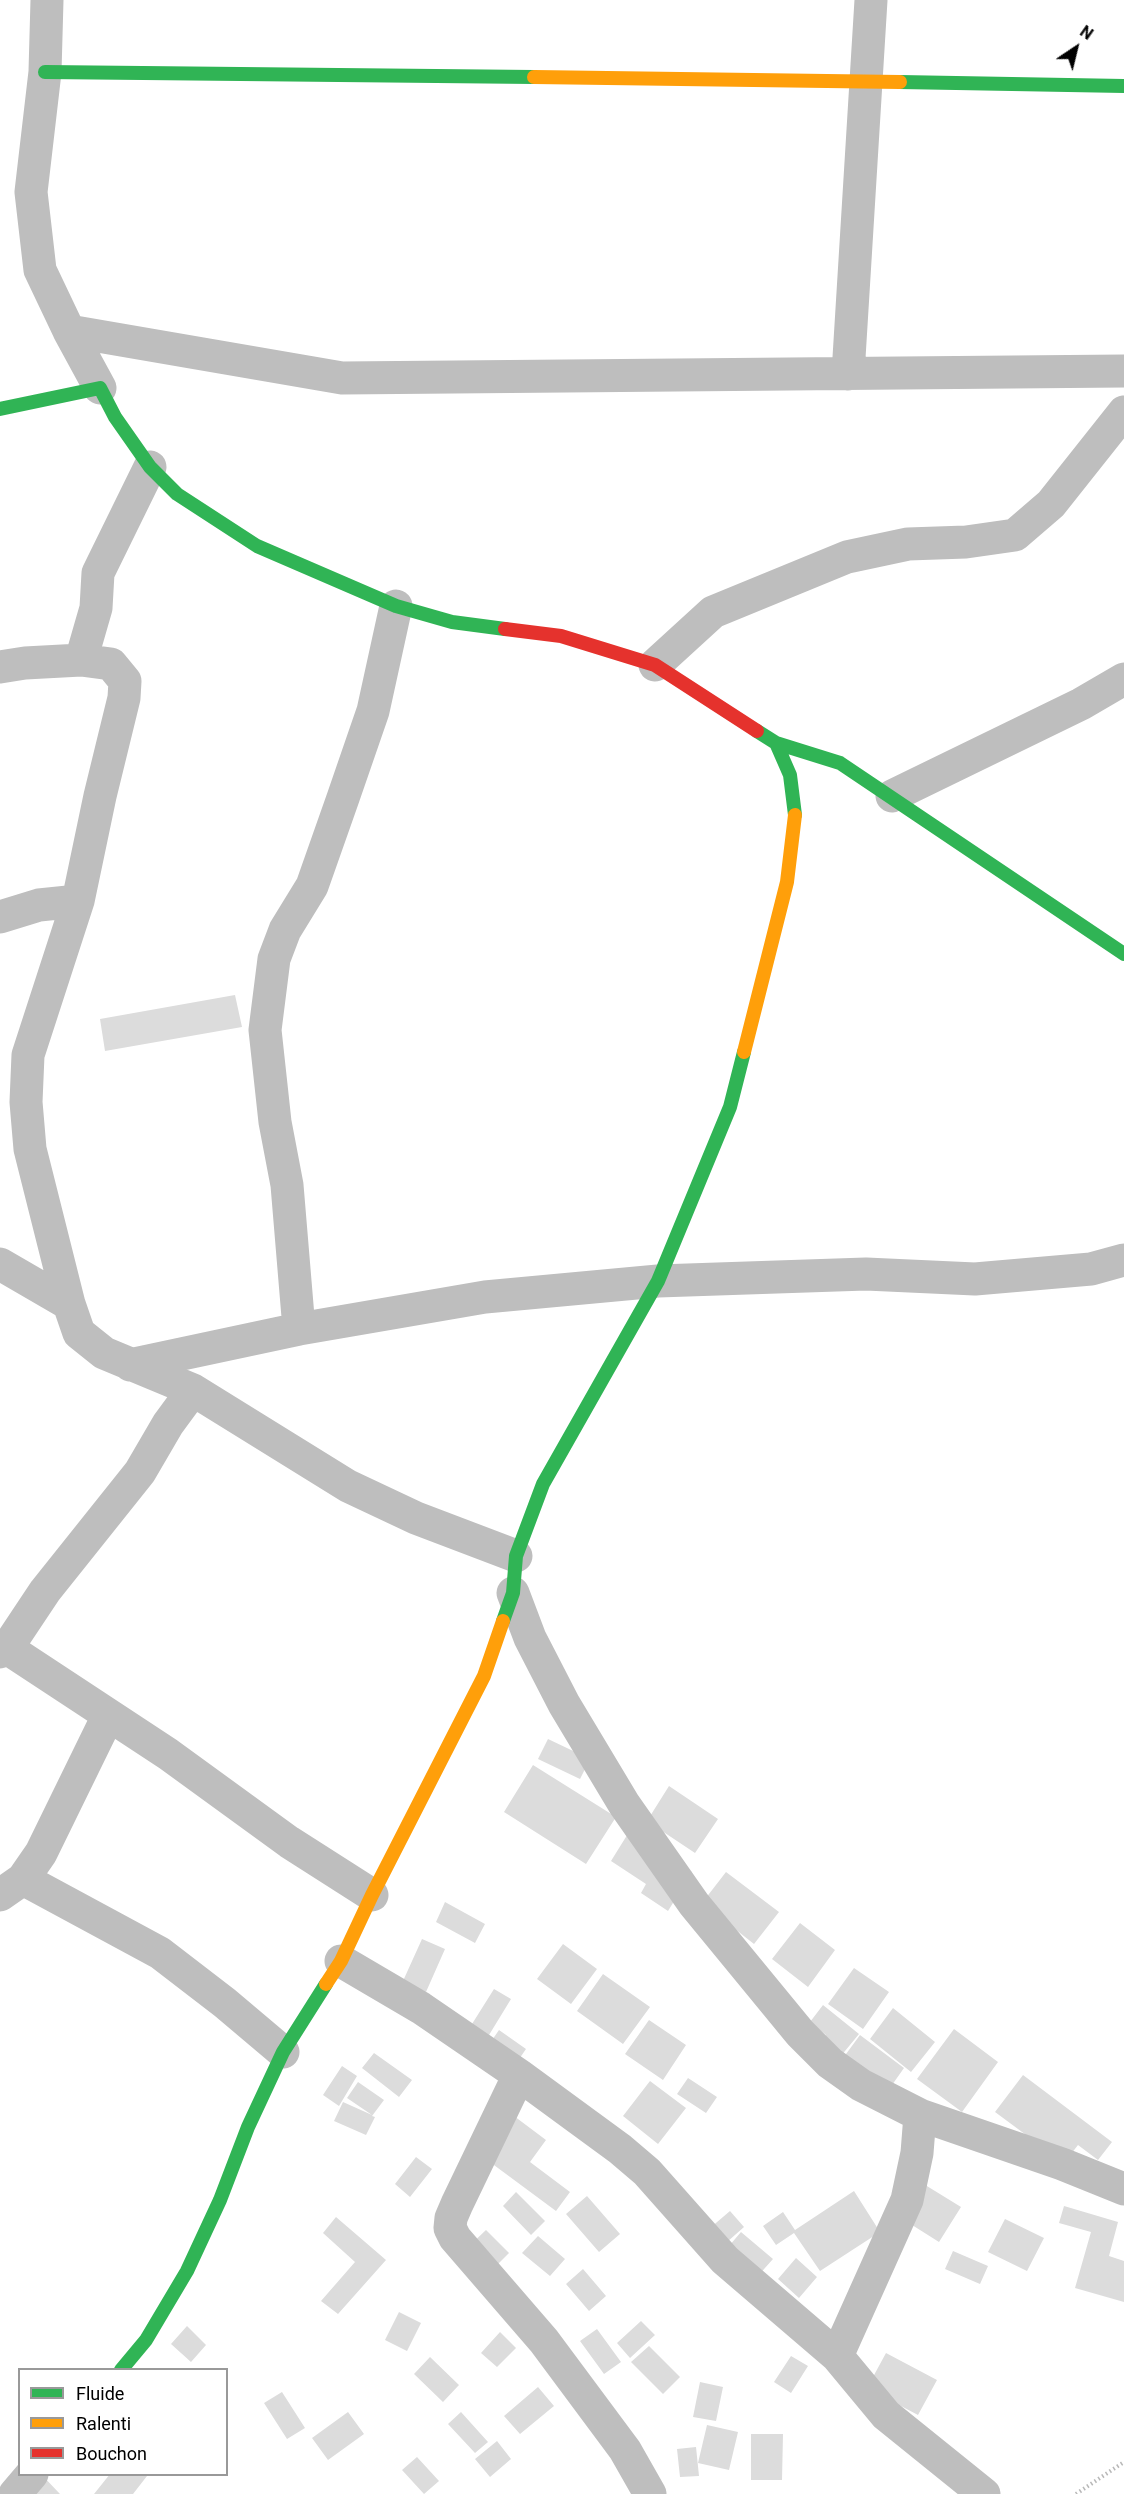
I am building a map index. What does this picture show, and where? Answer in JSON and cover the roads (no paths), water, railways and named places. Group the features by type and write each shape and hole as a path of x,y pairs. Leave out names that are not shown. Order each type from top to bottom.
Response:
{"street":[{"path":"47,0 45,72 31,192 40,270 69,331 115,417 150,467 177,494 257,546 396,606 452,622 561,636 655,665 776,744 840,763 1124,954"},
{"path":"848,374 871,0"},
{"path":"45,72 1124,86"},
{"path":"69,331 342,378 1124,371"},
{"path":"0,409 100,388"},
{"path":"655,665 712,612 847,557 908,544 966,542 1016,535 1051,504 1124,412"},
{"path":"81,660 96,608 98,573 150,467"},
{"path":"299,1329 287,1185 275,1122 265,1030 274,959 285,930 312,886 343,798 373,711 396,606"},
{"path":"0,667 25,663 81,660 111,664 125,681 78,901 28,1055 26,1102 30,1149 69,1304 79,1333 104,1353 193,1390 348,1486 416,1518 516,1556"},
{"path":"892,796 1081,704 1124,679"},
{"path":"124,2368 146,2340 187,2271 220,2200 248,2127 284,2052 341,1961 372,1895 484,1676 513,1593 516,1556 543,1484 658,1281 730,1107 787,882 795,813 790,776 776,744"},
{"path":"0,916 39,905 78,901"},
{"path":"130,1365 299,1329 485,1297 658,1281 866,1274 975,1279 1091,1269 1124,1260"},
{"path":"0,1264 69,1304"},
{"path":"193,1390 168,1424 140,1472 45,1591 4,1650 168,1754 289,1842 372,1895"},
{"path":"513,1593 531,1638 564,1704 624,1803 693,1904 800,2033 830,2063 861,2085 920,2115 1062,2164 1124,2189"},
{"path":"108,1716 41,1852 11,1887 160,1953 284,2052"},
{"path":"341,1961 421,2008 519,2075 620,2149 647,2172 725,2260 837,2356 886,2415 984,2494"},
{"path":"519,2075 457,2204 451,2218 450,2228 455,2238 550,2349 625,2450 650,2494"},
{"path":"837,2356 907,2199 917,2153 920,2115"},
{"path":"15,2494 31,2476"}]}
